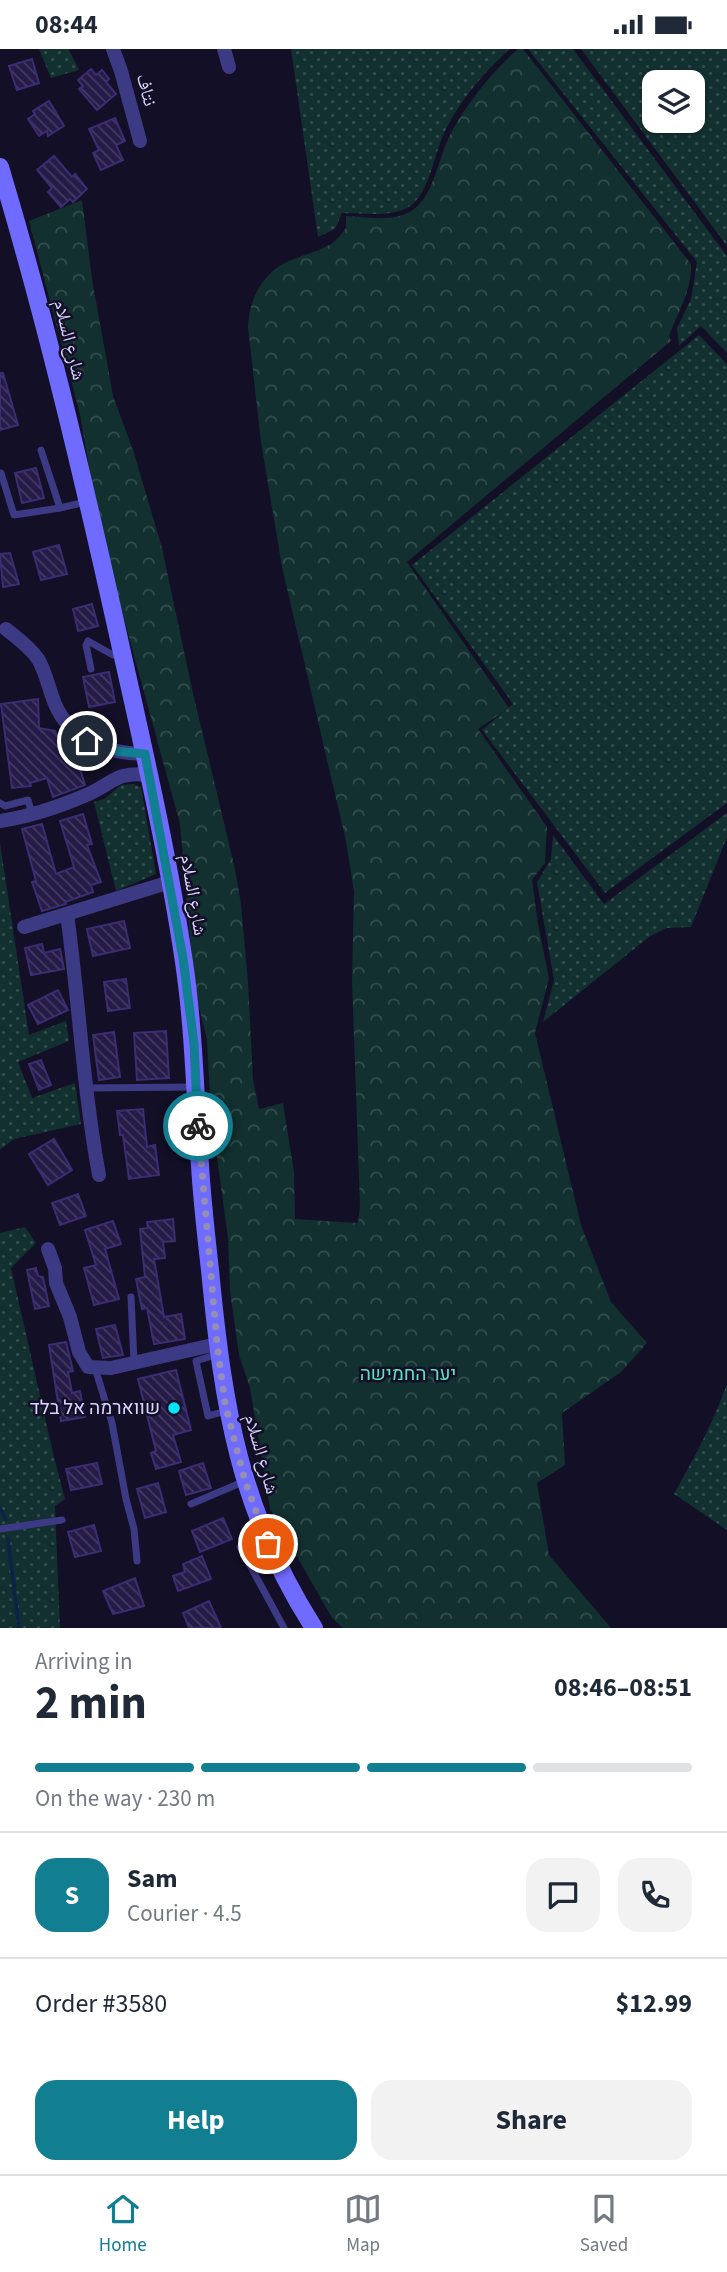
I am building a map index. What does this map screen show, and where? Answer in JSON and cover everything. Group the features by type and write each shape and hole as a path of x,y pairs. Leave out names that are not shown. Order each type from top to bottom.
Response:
{"main road":[{"name":"شارع السلام","path":"0,167 22,240 88,501 145,754 170,882 190,1003 200,1168 227,1411 245,1481 261,1527 280,1570 314,1628"}],"street":[{"name":"نتاف","path":"113,49 140,141"},
{"path":"224,49 229,67"},
{"path":"3,628 26,645 38,659 57,708 74,731 87,741 116,751 145,754"},
{"path":"0,821 32,814 85,796 107,785 115,777 125,774 149,775"},
{"path":"24,927 170,882"},
{"path":"67,914 79,1001 85,1088 99,1175"},
{"path":"48,1249 55,1268 56,1283 70,1317 79,1352 88,1367 110,1368 218,1349"}],"lane":[{"path":"41,450 60,508"},
{"path":"1,473 14,516 88,501"},
{"path":"91,670 86,645 88,641 113,655 122,655"},
{"path":"0,803 5,806 28,800 32,814"},
{"path":"85,1088 196,1086"},
{"path":"131,1297 134,1363"},
{"path":"94,1367 112,1423 134,1529 137,1562"},
{"path":"191,1504 245,1481"},
{"path":"0,1529 62,1520"},
{"path":"240,1547 282,1626 272,1628"}],"green space":[{"path":"39,49 71,49 69,50 79,70 51,78"},
{"path":"291,49 510,49 474,86 452,118 417,200 395,212 342,213 335,229 318,237"},
{"name":"יער החמישה","path":"518,49 523,49 691,264 691,274 684,301 669,336 671,341 407,562 509,708 478,729 547,827 545,863 532,880 549,978 535,1033 581,1225 611,1302 647,1343 621,1372 562,1413 565,1465 537,1483 549,1555 611,1628 343,1628 332,1618 270,1509 250,1388 239,1355 230,1291 228,1238 211,1114 207,1040 195,990 180,824 99,527 80,414 29,221 82,200 92,279 113,396 134,453 162,548 235,869 248,982 253,1080 259,1109 283,1103 294,1172 295,1219 358,1223 360,1206 352,981 354,892 346,841 282,567 261,442 249,317 254,298 269,274 285,263 333,242 346,228 346,216 399,216 421,203 458,121 481,88"},
{"path":"528,49 573,49 724,252 727,257 727,353 701,326 679,346 677,328 691,299 697,262"},
{"path":"581,49 727,49 727,246 643,133 705,133 705,70 642,70 642,131"},
{"path":"699,335 727,364 727,803 605,893 482,730 513,704 412,565"},
{"path":"133,784 141,787 156,874 116,891 94,802 104,799 121,785"},
{"path":"727,813 727,837 691,927 666,928 649,937 543,1022 554,980 537,882 551,859 553,835 604,904"},
{"path":"0,843 29,1035 66,1021 69,1041 18,1062 32,1098 75,1083 81,1124 14,1139 0,1150"},
{"path":"25,1227 36,1243 11,1268 65,1499 55,1506 60,1628 0,1628 0,1233"},
{"path":"727,1384 727,1530 674,1494 696,1454"}],"building":[{"path":"32,59 39,83 17,90 9,66"},
{"path":"91,69 96,75 102,70 109,79 106,82 116,94 97,110 79,89 83,86 78,80"},
{"path":"49,101 64,126 48,136 47,131 39,136 28,119 35,114 33,111"},
{"path":"115,118 125,141 116,145 123,160 101,170 93,153 99,150 89,129"},
{"path":"54,156 72,177 75,174 87,189 73,202 70,199 61,207 48,192 52,188 37,170"},
{"path":"0,373 3,373 18,425 0,430"},
{"path":"36,468 44,498 22,503 15,473"},
{"path":"59,545 67,574 41,580 33,552"},
{"path":"10,553 19,584 3,587 0,554"},
{"path":"92,604 98,626 78,631 73,609"},
{"path":"109,672 115,702 89,707 83,677"},
{"path":"38,699 39,728 55,731 65,757 81,772 85,785 53,797 47,778 30,783 31,786 12,788 1,704"},
{"path":"83,814 92,844 87,845 101,882 91,885 93,892 42,911 32,882 36,881 22,829 42,824 56,874 74,867 60,821"},
{"path":"124,921 130,948 93,956 87,929"},
{"path":"42,944 44,953 60,949 64,969 31,975 25,948"},
{"path":"126,979 130,1008 108,1011 104,982"},
{"path":"58,990 68,1010 38,1024 28,1005"},
{"path":"166,1031 169,1078 137,1080 134,1033"},
{"path":"114,1032 120,1077 99,1080 93,1035"},
{"path":"41,1060 51,1085 39,1090 29,1064"},
{"path":"143,1109 147,1147 155,1145 159,1175 129,1179 117,1111"},
{"path":"54,1139 72,1170 48,1185 29,1154"},
{"path":"78,1194 86,1216 60,1225 52,1203"},
{"path":"173,1219 175,1241 163,1242 165,1258 154,1259 164,1317 181,1314 185,1339 154,1344 147,1308 142,1309 136,1279 145,1277 140,1229 148,1228 147,1222"},
{"path":"113,1221 121,1244 105,1249 119,1299 94,1305 84,1268 96,1265 85,1230"},
{"path":"36,1268 38,1276 43,1277 49,1306 35,1309 27,1270"},
{"path":"115,1325 123,1355 103,1358 96,1329"},
{"path":"66,1342 73,1371 68,1372 72,1393 80,1391 85,1417 61,1421 49,1345"},
{"path":"176,1370 191,1430 173,1435 181,1462 156,1469 151,1453 156,1451 138,1379"},
{"path":"97,1463 102,1484 71,1490 66,1469"},
{"path":"203,1463 211,1488 186,1495 179,1471"},
{"path":"158,1483 166,1512 145,1518 137,1489"},
{"path":"223,1518 232,1539 200,1552 192,1531"},
{"path":"94,1525 101,1551 75,1557 68,1532"},
{"path":"202,1556 211,1579 178,1591 173,1576 185,1572 183,1564"},
{"path":"135,1578 144,1606 113,1614 103,1591"},
{"path":"209,1601 221,1628 189,1628 183,1613"}],"waterway":[{"path":"0,1508 6,1520"},
{"path":"8,1539 19,1628"}],"way so far":[{"path":"198,1126 217,1343 225,1403 234,1445 268,1544"}],"place":[{"name":"שווארמה אל בלד","path":"174,1408"}],"route":[{"path":"87,741 116,751 145,754 190,1003 198,1126"}]}
